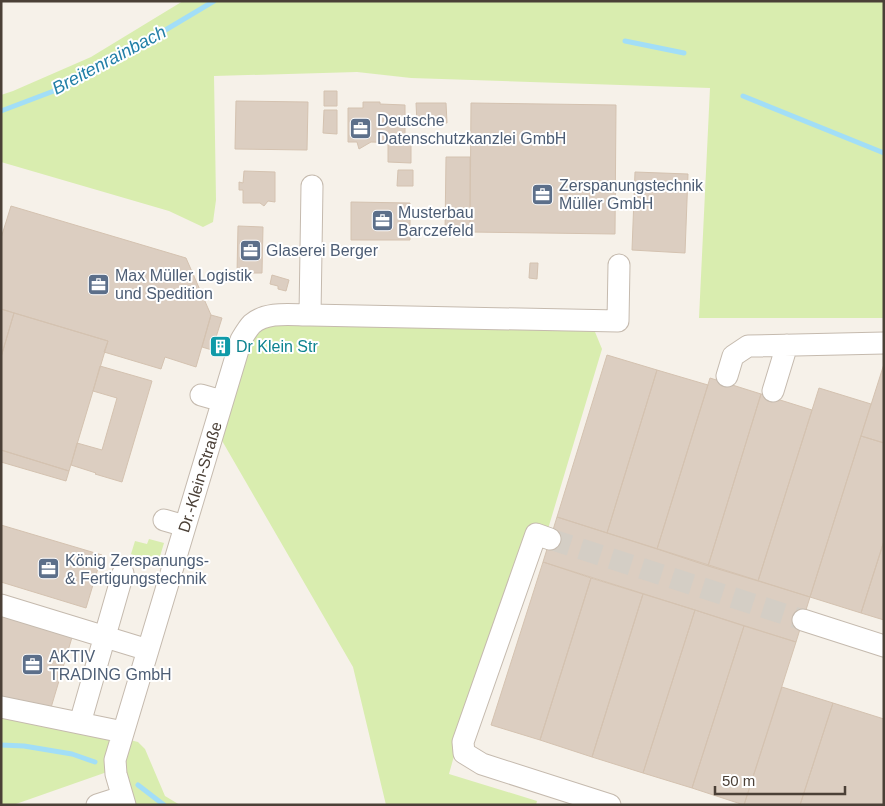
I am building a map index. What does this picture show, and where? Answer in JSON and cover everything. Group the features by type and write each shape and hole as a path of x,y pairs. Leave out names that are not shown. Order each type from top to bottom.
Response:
{"street":[{"path":"310,315 312,186"},
{"name":"Dr.-Klein-Straße","path":"124,801 116,774 115,760 241,340 253,324 275,315 438,311 618,321 619,264"},
{"path":"727,376 733,356 748,346 884,343"},
{"path":"773,390 787,345"},
{"path":"201,395 222,401"},
{"path":"164,520 185,526"},
{"path":"550,539 536,534 463,742 464,753 482,764 610,805"},
{"path":"80,723 123,573"},
{"path":"1,604 148,650"},
{"path":"803,620 884,646"},
{"path":"1,707 123,732"},
{"path":"97,805 124,801"}],"green space":[{"path":"183,1 884,1 884,318 699,318 710,88 411,78 357,72 214,76 216,200 213,222 203,227 169,211 1,162 1,95 91,57"},
{"path":"279,322 593,327 602,349 548,529 517,555 474,684 449,774 537,801 536,805 386,805 353,667 221,439 248,348 260,331"},
{"path":"149,539 164,543 158,563 131,554 135,541 147,544"},
{"path":"1,717 112,738 107,772 13,805 1,805"},
{"path":"130,740 138,742 145,749 165,796 180,805 134,805 124,765"}],"building":[{"path":"324,91 337,91 337,106 324,106"},
{"path":"236,101 308,102 307,150 235,149"},
{"path":"363,102 405,105 405,143 371,142 359,149 357,142 348,142 348,108 363,108"},
{"path":"416,103 446,103 447,123 417,123"},
{"name":"Zerspanungstechnik Müller GmbH","path":"471,103 616,105 615,234 470,232"},
{"path":"324,110 337,110 337,134 323,133"},
{"path":"405,139 411,140 411,163 388,162 388,142 405,143"},
{"path":"446,157 470,157 470,232 445,232"},
{"path":"398,170 413,170 413,186 397,186"},
{"path":"244,171 275,172 275,202 268,201 264,206 260,203 243,203 243,190 239,190 239,182 243,183"},
{"path":"635,172 688,174 685,253 632,250"},
{"path":"351,202 410,203 410,240 351,240"},
{"name":"Max Müller Logistik und Spedition","path":"11,206 186,258 211,315 196,367 165,357 161,369 104,352 108,341 1,309 1,238"},
{"name":"Glaserei Berger","path":"238,226 263,227 262,273 237,273"},
{"path":"530,263 538,263 537,279 529,278"},
{"path":"272,275 289,280 286,291 270,284"},
{"path":"1,309 14,313 1,357"},
{"path":"14,313 108,341 69,471 1,450 1,357"},
{"path":"211,315 222,318 212,350 202,347"},
{"path":"607,355 657,370 607,533 557,517"},
{"path":"884,364 884,443 861,436"},
{"path":"100,366 152,381 122,482 71,465 77,443 102,450 117,398 93,391"},
{"path":"657,370 708,385 657,549 607,533"},
{"path":"710,378 761,394 708,566 657,549"},
{"path":"819,388 871,404 810,597 758,581"},
{"path":"761,394 812,410 758,581 708,566"},
{"path":"861,436 884,443 884,541 861,613 810,597"},
{"path":"1,450 69,471 66,481 1,462"},
{"path":"557,517 810,597 796,642 543,562"},
{"name":"König Zerspanungs- & Fertigungstechnik","path":"1,525 102,555 86,608 1,582"},
{"path":"884,541 884,620 861,613"},
{"path":"543,562 591,578 540,740 491,725"},
{"path":"591,578 643,594 592,757 540,740"},
{"path":"643,594 695,610 643,773 592,757"},
{"path":"695,610 744,626 692,788 643,773"},
{"name":"AKTIV TRADING GmbH","path":"1,612 73,634 50,711 1,696"},
{"path":"744,626 796,642 744,805 692,788"},
{"path":"782,687 833,703 800,805 744,805"},
{"path":"833,703 884,719 884,805 800,805"}],"waterway":[{"name":"Breitenrainbach","path":"1,111 67,86 214,1"},
{"name":"Breitenrainbach","path":"625,41 684,53"},
{"name":"Breitenrainbach","path":"743,96 884,153"},
{"path":"1,745 24,746 72,754 95,762"},
{"path":"138,785 164,805"}],"tunnel":[{"path":"550,539 803,620"}],"place":[{"name":"Deutsche Datenschutzkanzlei GmbH","path":"361,129"},
{"name":"Zerspanungstechnik Müller GmbH","path":"543,194"},
{"name":"Musterbau Barczefeld","path":"382,221"},
{"name":"Glaserei Berger","path":"250,250"},
{"name":"Max Müller Logistik und Spedition","path":"99,284"},
{"name":"Dr Klein Str","path":"220,346"},
{"name":"König Zerspanungs- & Fertigungstechnik","path":"49,569"},
{"name":"AKTIV TRADING GmbH","path":"33,665"}]}
